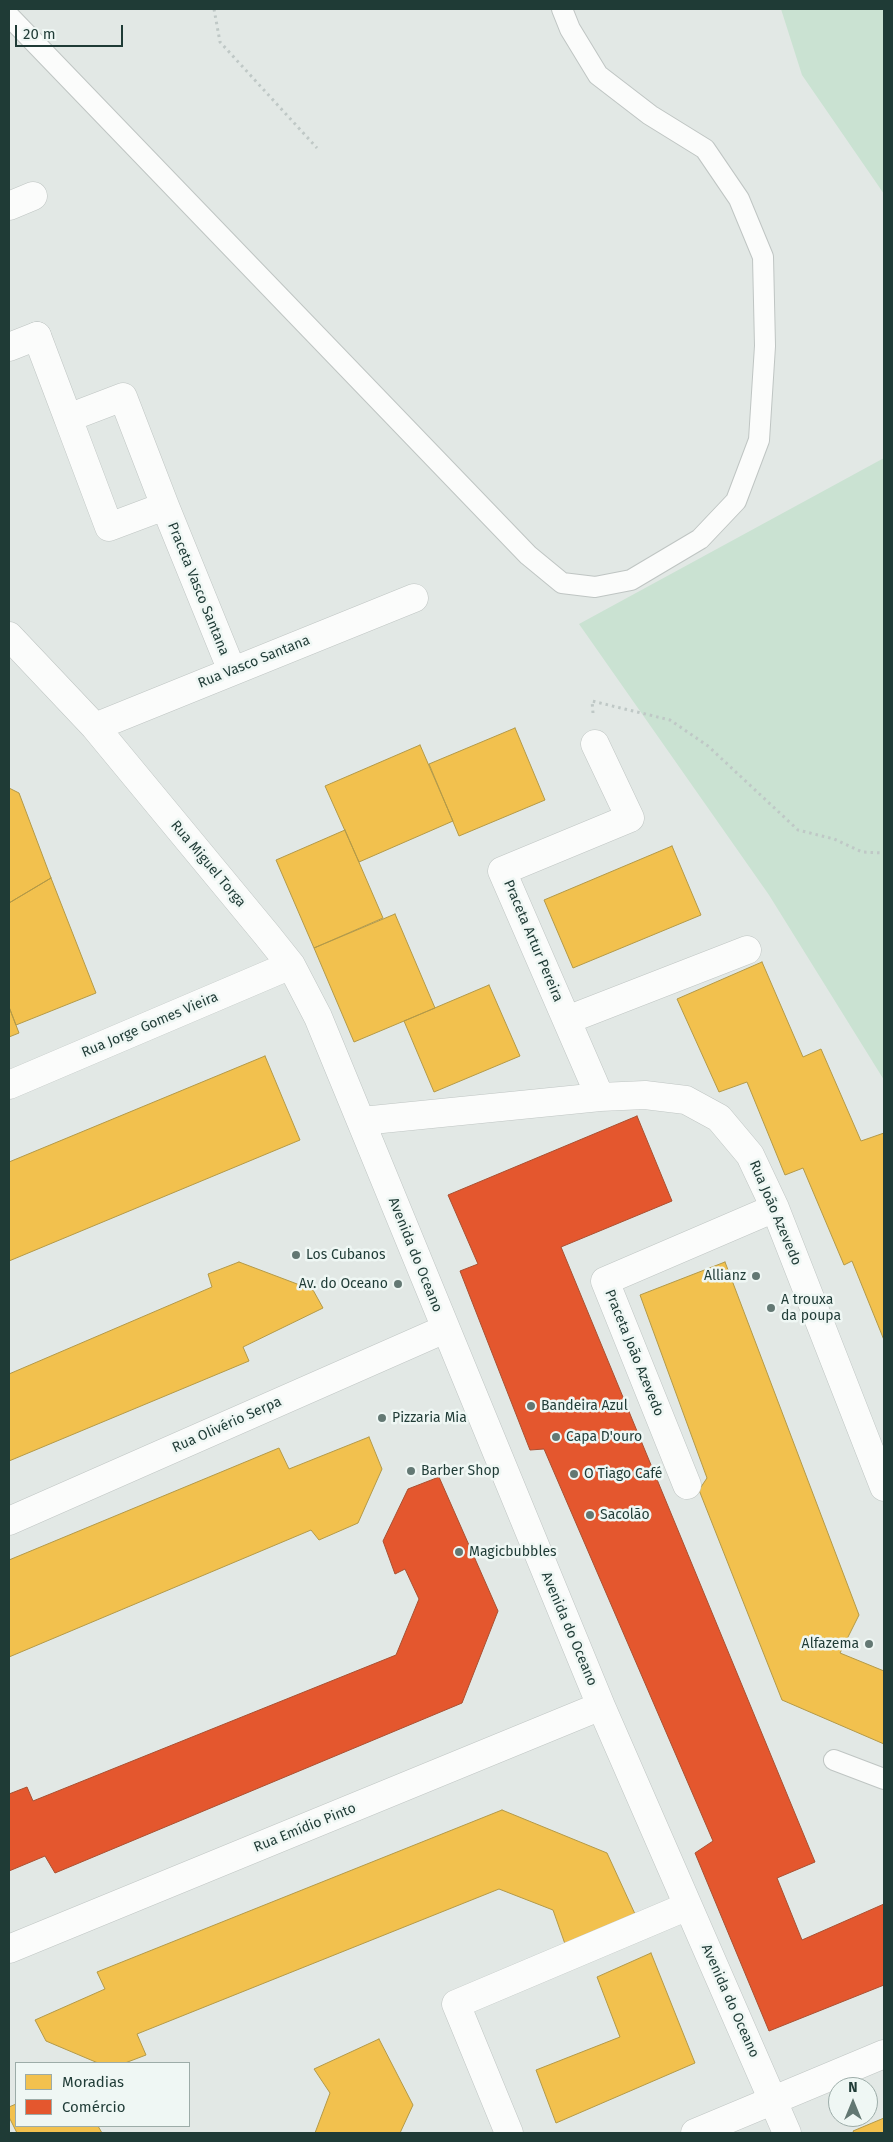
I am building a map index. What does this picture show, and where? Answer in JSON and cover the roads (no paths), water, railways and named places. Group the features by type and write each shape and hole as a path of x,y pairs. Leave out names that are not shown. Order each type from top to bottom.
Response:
{"street":[{"path":"9,347 37,336 68,418"},
{"name":"Praceta Vasco Santana","path":"165,506 109,527 68,418 123,397 232,671"},
{"name":"Rua Vasco Santana","path":"95,727 414,598"},
{"name":"Rua Miguel Torga","path":"9,636 95,727 291,965 318,1016 362,1121"},
{"name":"Praceta Artur Pereira","path":"595,744 630,818 502,871 600,1097"},
{"path":"567,1020 747,950"},
{"name":"Rua Jorge Gomes Vieira","path":"9,1085 291,965"},
{"name":"Rua João Azevedo","path":"362,1121 645,1094 686,1100 719,1118 750,1155 776,1208 884,1487"},
{"name":"Avenida do Oceano","path":"362,1121 445,1329 601,1706 787,2133"},
{"name":"Praceta João Azevedo","path":"687,1485 605,1281 776,1208"},
{"name":"Rua Olivério Serpa","path":"9,1521 445,1329"},
{"name":"Rua Emídio Pinto","path":"9,1949 601,1706"},
{"path":"509,2133 456,2004 688,1906"},
{"path":"695,2133 884,2054"}],"lane":[{"path":"9,16 528,555 562,583 595,588 631,580 700,539 736,501 759,440 765,346 763,257 739,199 706,149 650,115 598,75 570,29 562,9"},
{"path":"834,1760 884,1780"}],"place":[{"name":"Los Cubanos","path":"296,1255"},
{"name":"Allianz","path":"756,1276"},
{"name":"Av. do Oceano","path":"398,1284"},
{"name":"A trouxa da poupa","path":"771,1308"},
{"name":"Bandeira Azul","path":"531,1406"},
{"name":"Pizzaria Mia","path":"382,1418"},
{"name":"Capa D'ouro","path":"556,1437"},
{"name":"Barber Shop","path":"411,1471"},
{"name":"O Tiago Café","path":"574,1474"},
{"name":"Sacolão","path":"590,1515"},
{"name":"Magicbubbles","path":"459,1552"},
{"name":"Alfazema","path":"869,1644"}]}
